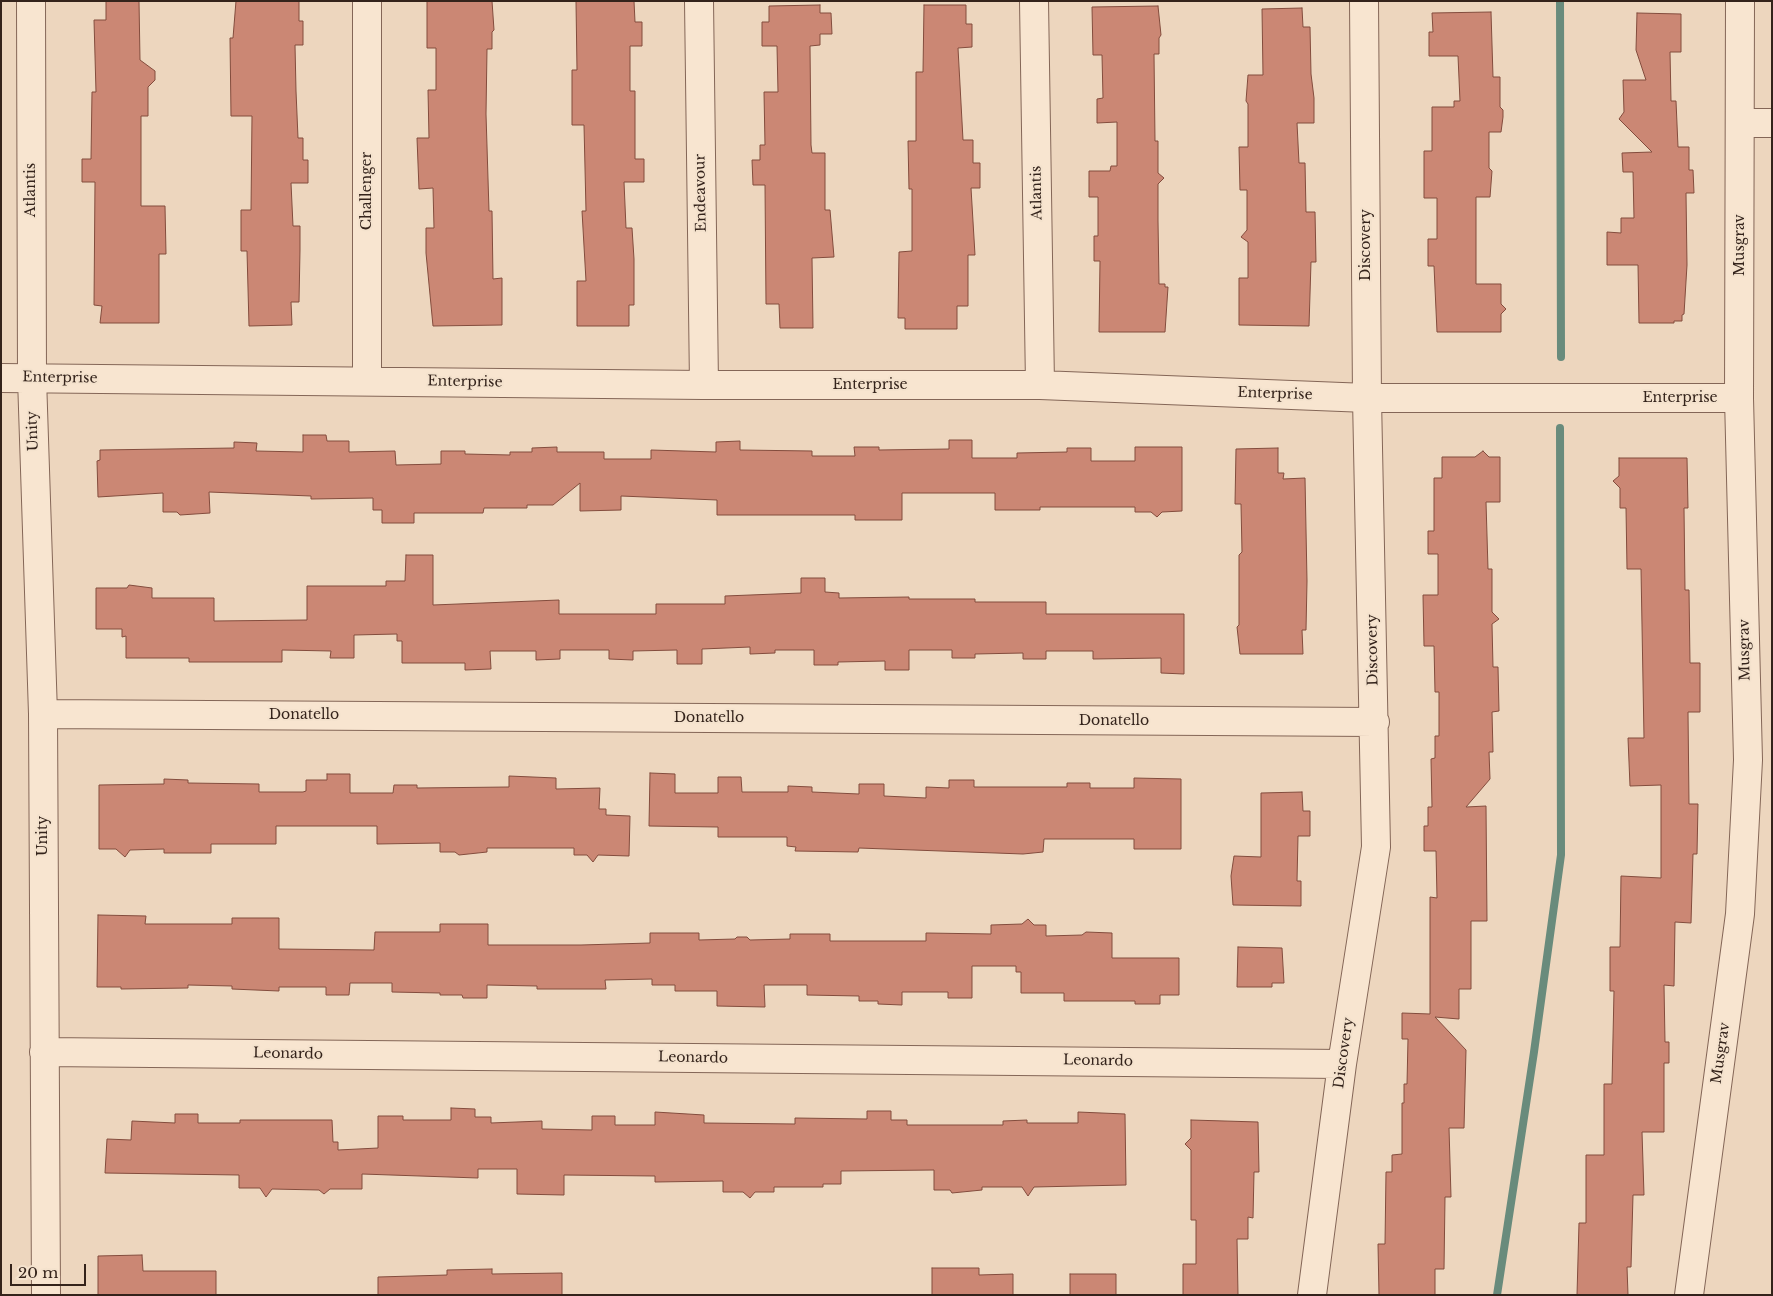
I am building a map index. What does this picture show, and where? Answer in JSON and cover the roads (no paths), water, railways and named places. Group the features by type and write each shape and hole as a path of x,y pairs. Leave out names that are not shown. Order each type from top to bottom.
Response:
{"street":[{"name":"Atlantis","path":"31,1 32,378"},
{"name":"Challenger","path":"367,1 367,381"},
{"name":"Endeavour","path":"699,1 704,385"},
{"name":"Atlantis","path":"1034,1 1040,385"},
{"name":"Discovery","path":"1312,1295 1342,1064 1376,847 1375,722 1366,398 1364,1"},
{"name":"Musgrav","path":"1689,1295 1741,895 1748,760 1739,398 1740,1"},
{"path":"1740,123 1772,123"},
{"name":"Enterprise","path":"1,378 704,385 1040,385 1366,398 1739,398"},
{"name":"Unity","path":"32,378 43,714 46,1295"},
{"name":"Donatello","path":"43,714 1375,722"},
{"name":"Leonardo","path":"44,1052 1342,1064"}],"waterway":[{"path":"1560,1 1561,357"},
{"path":"1497,1295 1534,1052 1561,855 1560,428"}]}
